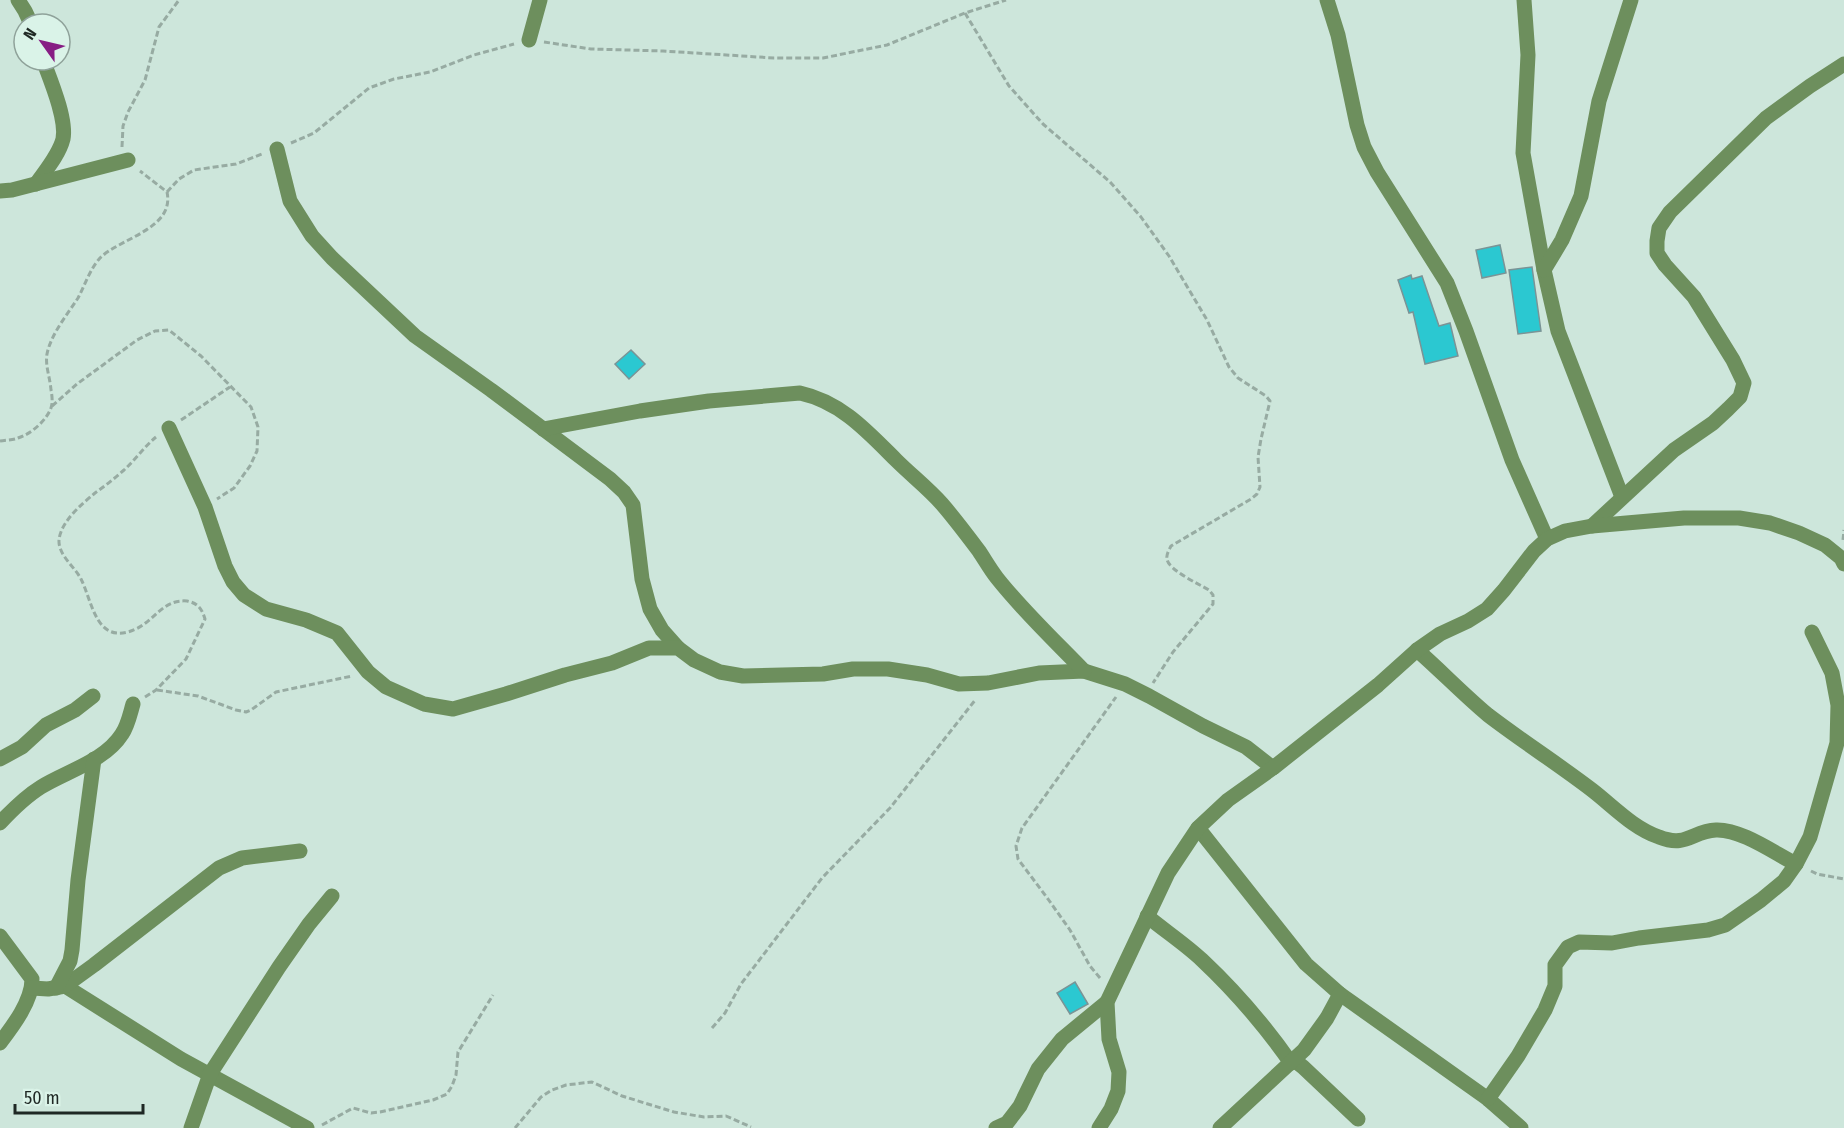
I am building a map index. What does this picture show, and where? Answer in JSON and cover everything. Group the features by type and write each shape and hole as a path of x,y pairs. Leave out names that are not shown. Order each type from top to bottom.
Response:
{"street":[{"path":"529,40 540,0"},
{"path":"1327,0 1338,35 1357,125 1364,147 1377,172 1447,283 1512,460 1547,539"},
{"path":"1524,0 1528,55 1523,153 1544,270 1558,331 1622,497"},
{"path":"1544,270 1562,240 1581,196 1599,101 1631,0"},
{"path":"1592,526 1674,450 1713,423 1728,409 1740,397 1744,383 1733,360 1694,297 1657,253 1659,228 1670,212 1766,118 1844,64"},
{"path":"36,184 63,139 61,116 47,72"},
{"path":"278,149 290,201 312,236 332,258 415,336 610,479 633,505 642,579 650,609 662,630 678,648 694,660 720,672 743,676 823,674 854,669 888,669 927,675 958,684 988,683 1039,673 1084,671 1125,684 1149,696 1246,747 1273,768"},
{"path":"0,191 12,190 128,160"},
{"path":"543,429 709,401 800,393 832,404 866,428 942,504 1009,592 1084,671"},
{"path":"169,428 205,507 225,566 233,582 244,595 266,609 306,620 337,633 368,672 386,687 424,704 453,709 612,663 649,648 678,648"},
{"path":"996,1128 1007,1123 1020,1106 1038,1069 1062,1039 1107,1002 1168,873 1198,828 1228,800 1273,768 1378,685 1417,650 1440,634 1487,609 1534,551 1547,539 1564,531 1592,526 1684,518 1739,518 1770,523 1799,533 1825,545 1841,558 1844,564"},
{"path":"1488,1099 1518,1056 1545,1010 1555,986 1555,965 1569,947 1579,942 1612,943 1708,930 1725,925 1784,881 1796,864 1810,837 1837,743 1839,705 1832,673 1812,632"},
{"path":"1417,650 1487,713 1539,753 1593,790 1641,829 1673,842 1686,840 1707,831 1719,830 1733,833 1760,844 1796,864"},
{"path":"0,759 22,747 46,725 75,710 93,696"},
{"path":"0,823 22,799 110,748 122,735 133,704"},
{"path":"60,987 72,950 78,880 94,759"},
{"path":"1198,828 1306,964 1340,994 1488,1099 1521,1128"},
{"path":"32,988 60,987 102,958 219,868 242,858 300,851"},
{"path":"191,1128 210,1074 279,967 332,896"},
{"path":"1147,916 1202,960 1250,1010 1292,1061 1303,1067 1358,1119"},
{"path":"0,936 32,979 32,988 22,1010 0,1043"},
{"path":"60,987 181,1059 307,1128"},
{"path":"1220,1128 1304,1050 1340,994"},
{"path":"1099,1128 1118,1091 1119,1072 1109,1039 1107,1002"}],"path":[{"path":"52,406 46,364 49,345 94,265 112,249 153,226 164,214 167,206 166,192 128,160 122,150 122,138 128,112 145,80 159,27 179,0"},
{"path":"166,192 179,179 194,171 236,164 314,134 369,88 430,72 474,55 529,40 591,49 774,58 823,58 887,45 964,13 1006,0"},
{"path":"964,13 1010,86 1023,101 1043,124 1110,182 1141,217 1169,256 1202,311 1233,373 1270,401 1258,457 1260,487 1257,494 1171,546 1168,551 1167,559 1170,567 1209,590 1213,596 1213,604 1157,674 1149,696"},
{"path":"0,441 18,438 30,432 46,416 52,406 76,384 137,340 155,331 169,330 201,356 251,407 258,427 257,451 250,466 234,488 205,507"},
{"path":"133,704 156,690 186,659 205,619 200,607 193,602 166,604 137,629 121,633 111,631 103,627 96,618 82,582 61,551 59,539 75,512 123,471 156,437 230,387"},
{"path":"156,690 198,696 246,712 276,692 368,672"},
{"path":"712,1028 725,1013 741,984 822,878 890,808 988,683"},
{"path":"1114,987 1102,979 1090,966 1065,922 1018,859 1016,846 1022,828 1125,684"},
{"path":"1796,864 1817,874 1844,879"},
{"path":"318,1128 353,1108 371,1113 380,1112 433,1100 447,1094 456,1075 458,1052 494,995"},
{"path":"515,1128 541,1097 552,1090 566,1085 592,1082 622,1096 674,1112 704,1117 726,1116 751,1126"}],"building":[{"path":"1500,245 1506,273 1482,278 1476,250"},
{"path":"1532,267 1541,331 1518,334 1509,270"},
{"path":"1411,275 1412,279 1422,276 1439,326 1450,323 1458,356 1425,364 1413,312 1409,313 1398,280"},
{"path":"631,350 645,364 629,379 615,364"},
{"path":"1075,982 1088,1004 1070,1014 1057,993"}]}
